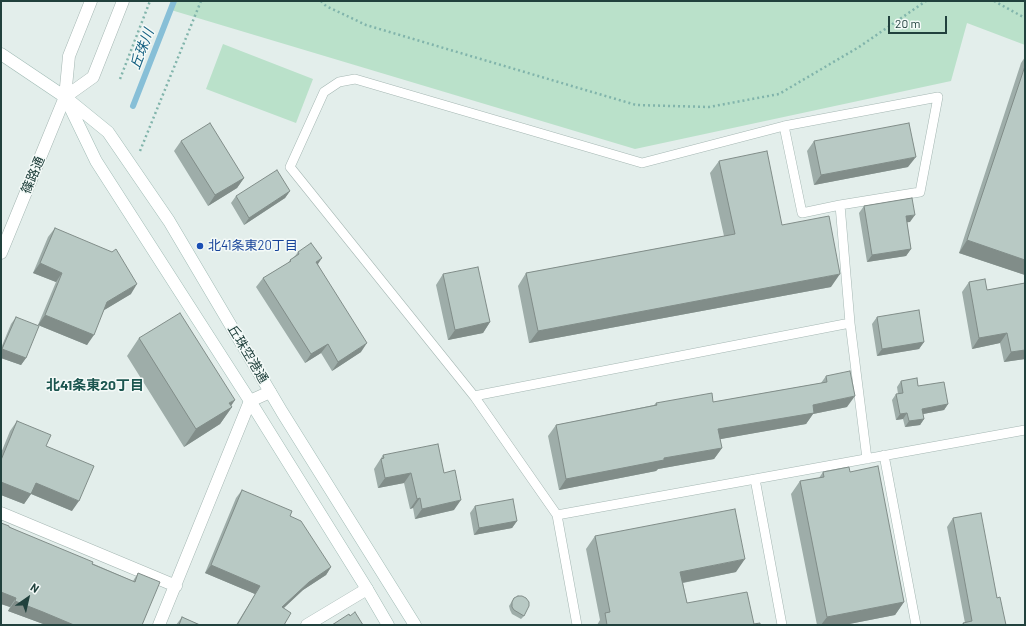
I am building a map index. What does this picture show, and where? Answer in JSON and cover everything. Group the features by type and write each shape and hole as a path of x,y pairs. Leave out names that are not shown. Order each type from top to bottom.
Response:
{"main road":[{"name":"篠路通","path":"1,253 65,97 69,56 91,1"},
{"path":"65,97 93,77 123,1"},
{"name":"丘珠空港通","path":"1,54 65,97 108,132 169,221 270,392 415,625"},
{"name":"丘珠空港通","path":"65,97 96,161 250,401 388,625"},
{"path":"159,625 250,401 270,392"},
{"path":"1,513 176,586"},
{"path":"307,625 367,590"}],"lane":[{"path":"577,625 557,516 474,396 290,167 324,92 339,82 355,79 642,163 784,126 938,97 920,192 840,205 802,213 784,126"},
{"path":"840,205 850,323 867,459"},
{"path":"474,396 850,323"},
{"path":"557,516 1025,430"},
{"path":"884,455 916,625"},
{"path":"755,479 782,625"}],"path":[{"path":"120,79 150,1"},
{"path":"139,154 201,1"},
{"path":"321,1 326,6 366,25 636,105 709,107 779,94 859,47 926,1"},
{"path":"994,1 1025,18"}],"green space":[{"path":"174,1 1025,1 1025,45 967,23 951,81 635,149 171,10"},
{"path":"223,44 313,79 296,123 206,89"}],"building":[{"path":"1025,66 1025,260 967,240"},
{"path":"210,123 244,178 215,195 181,141"},
{"path":"909,123 916,157 821,175 814,141"},
{"path":"767,151 782,225 829,216 840,274 538,331 526,273 735,234 719,161"},
{"path":"277,170 290,191 249,218 236,196"},
{"path":"912,198 915,215 906,216 911,249 872,255 864,206"},
{"path":"55,228 112,252 116,249 137,284 107,302 94,335 45,315 62,273 40,263"},
{"path":"311,243 322,258 316,262 367,343 338,362 328,344 311,354 263,278 291,261 290,260 299,254 298,252"},
{"path":"478,267 490,322 455,330 443,274"},
{"path":"985,279 987,290 1025,283 1025,350 1011,352 1007,333 979,338 969,282"},
{"path":"919,310 924,342 882,349 877,317"},
{"path":"180,313 235,400 229,403 232,407 196,429 139,338"},
{"path":"16,317 39,326 26,358 2,349"},
{"path":"850,371 855,396 813,405 814,413 718,429 722,448 664,458 664,460 566,479 556,425 657,405 656,403 712,393 713,402 827,382 826,376"},
{"path":"917,378 918,386 944,382 948,404 922,409 924,419 909,421 907,413 900,414 896,394 903,393 901,381"},
{"path":"17,421 51,435 46,446 94,466 79,501 36,483 31,494 1,482 1,460"},
{"path":"438,444 444,473 455,470 461,500 422,509 420,498 417,499 411,473 385,478 381,459 384,458 383,455"},
{"path":"878,466 904,602 827,617 800,481 824,477 823,472 849,467 850,472"},
{"path":"242,490 292,511 290,516 301,521 331,567 309,582 282,607 291,613 284,625 237,625 260,586 211,565"},
{"path":"513,499 517,521 479,528 475,506"},
{"path":"735,509 745,559 680,572 687,603 747,592 754,624 760,623 760,625 607,625 605,613 610,612 595,536"},
{"path":"981,513 997,598 1000,597 1006,625 964,625 963,623 972,621 953,518"},
{"path":"1,523 93,562 92,564 135,582 138,573 160,582 142,625 74,625 15,601 16,598 1,592"},
{"path":"518,596 526,598 529,602 529,606 524,616 512,607 514,598"},
{"path":"355,612 363,625 332,625 349,614 350,616"},
{"path":"182,617 200,625 179,625"}],"waterway":[{"name":"丘珠川","path":"133,106 174,1"}],"place":[{"name":"北41条東20丁目","path":"200,246"}],"district":[{"name":"北41条東20丁目","path":"95,385"}]}
